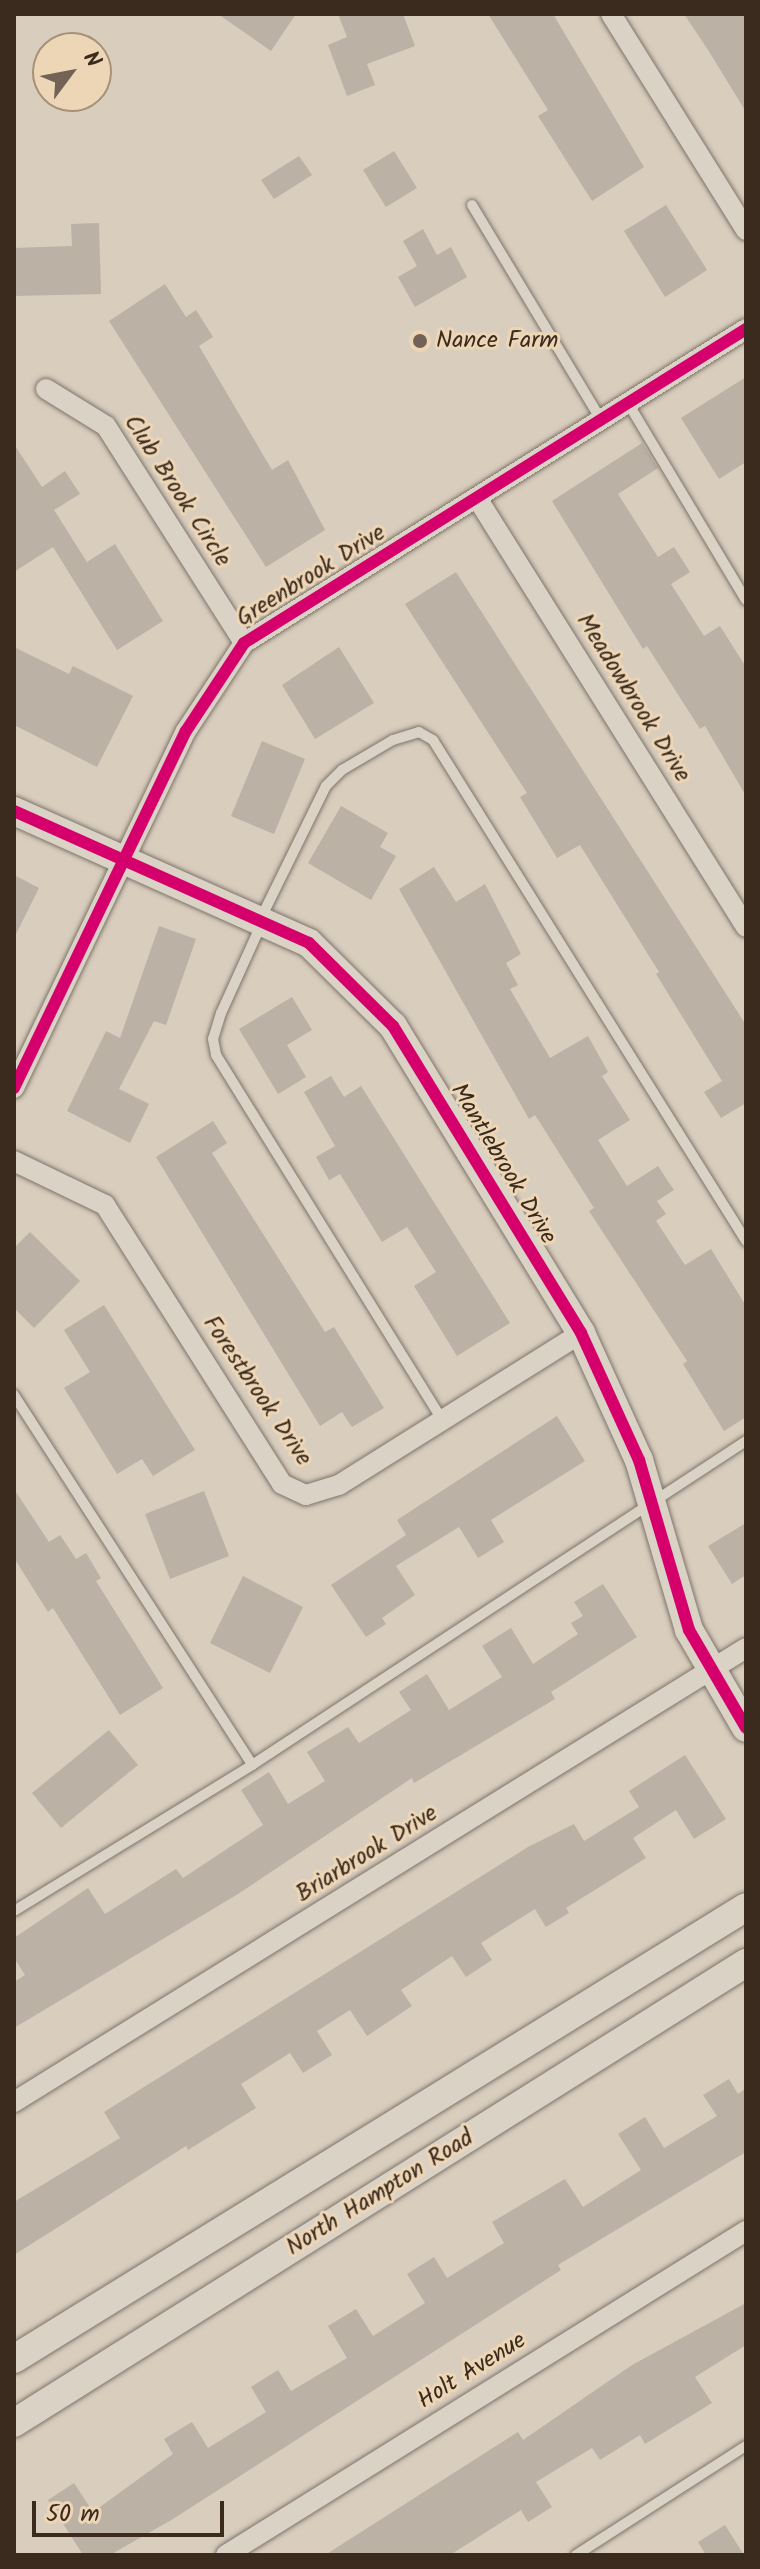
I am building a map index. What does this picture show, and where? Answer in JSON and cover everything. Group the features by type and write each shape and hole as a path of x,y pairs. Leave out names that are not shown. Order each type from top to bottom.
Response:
{"main road":[{"name":"Mantlebrook Drive","path":"14,811 122,864 309,943 393,1026 581,1333 639,1460 689,1630 710,1671 746,1728"},
{"name":"North Hampton Road","path":"14,2359 746,1907"},
{"name":"North Hampton Road","path":"14,2423 746,1963"}],"street":[{"path":"611,14 746,230"},
{"name":"Greenbrook Drive","path":"14,1088 186,731 244,643 746,329"},
{"name":"Club Brook Circle","path":"46,389 106,426 244,643"},
{"name":"Meadowbrook Drive","path":"477,498 746,927"},
{"name":"Forestbrook Drive","path":"14,1161 105,1205 282,1484 306,1495 339,1485 581,1333"},
{"name":"Briarbrook Drive","path":"14,2102 746,1648"},
{"name":"Holt Avenue","path":"226,2555 746,2231"}],"lane":[{"path":"472,205 601,420"},
{"path":"628,403 746,600"},
{"path":"442,1420 216,1055 213,1039 260,922 326,786 342,770 393,740 419,732 433,740 746,1241"},
{"path":"14,1395 252,1765"},
{"path":"14,1911 252,1765 746,1441"},
{"path":"576,2555 746,2446"}],"building":[{"path":"218,14 296,14 271,51"},
{"path":"338,14 403,14 415,46 367,64 375,85 347,96 328,45 347,37"},
{"path":"488,14 553,14 644,167 592,201 538,116 548,110"},
{"path":"684,14 746,14 746,112 710,53"},
{"path":"394,151 417,188 386,207 363,170"},
{"path":"299,156 312,175 274,199 261,180"},
{"path":"666,205 707,270 665,297 624,231"},
{"path":"99,223 101,294 14,296 14,248 72,246 71,224"},
{"path":"423,229 437,255 451,247 467,277 415,307 398,277 417,266 403,241"},
{"path":"165,284 186,317 196,310 213,337 199,346 272,470 288,460 325,530 266,567 109,321"},
{"path":"746,377 746,462 719,479 681,418"},
{"path":"642,443 658,468 618,494 658,557 674,547 690,572 671,584 704,636 720,626 746,667 746,796 705,726 700,729 647,646 643,649 552,501"},
{"path":"14,444 42,487 65,471 80,494 54,510 87,562 115,544 163,621 117,650 53,547 14,572"},
{"path":"456,572 746,1025 746,1103 721,1118 704,1092 722,1081 656,974 659,972 580,845 557,858 520,797 527,793 405,604"},
{"path":"14,647 69,674 73,666 133,696 97,767 14,725"},
{"path":"339,647 374,703 315,739 282,685"},
{"path":"262,741 305,759 274,834 231,816"},
{"path":"341,806 388,833 380,847 396,856 371,900 308,863"},
{"path":"434,867 456,902 485,884 521,954 506,963 518,985 510,989 550,1058 588,1036 608,1072 602,1076 630,1120 598,1140 627,1186 658,1166 674,1190 657,1201 666,1214 656,1221 685,1265 711,1249 746,1306 746,1417 724,1431 683,1364 687,1361 589,1211 594,1208 535,1115 529,1119 399,889"},
{"path":"14,875 39,888 14,938"},
{"path":"159,926 196,939 166,1025 154,1021 119,1089 149,1104 130,1143 67,1111 106,1031 120,1038"},
{"path":"292,997 312,1030 287,1045 306,1077 278,1094 239,1029"},
{"path":"331,1076 344,1097 361,1086 510,1323 457,1356 414,1286 436,1272 407,1227 382,1242 340,1174 329,1180 316,1157 335,1146 304,1092"},
{"path":"213,1121 227,1143 212,1153 325,1332 334,1327 384,1408 352,1427 342,1412 320,1426 156,1157"},
{"path":"30,1232 80,1281 34,1328 14,1308 14,1248"},
{"path":"104,1305 195,1450 153,1476 142,1459 117,1474 64,1388 90,1372 64,1330"},
{"path":"557,1416 585,1461 491,1520 504,1542 478,1558 459,1527 396,1566 415,1595 382,1618 386,1624 366,1637 331,1585 406,1535 397,1520"},
{"path":"14,1489 49,1542 60,1535 76,1559 86,1553 101,1578 96,1581 163,1688 120,1715 53,1608 48,1612 14,1558"},
{"path":"204,1491 229,1556 170,1579 145,1514"},
{"path":"746,1523 746,1575 732,1584 708,1546"},
{"path":"243,1576 303,1607 270,1673 210,1643"},
{"path":"603,1584 637,1637 551,1692 555,1699 414,1783 412,1778 238,1894 14,2028 14,1982 25,1975 14,1958 14,1938 88,1888 105,1914 176,1869 183,1878 263,1825 241,1790 269,1772 288,1804 325,1781 307,1752 348,1727 359,1743 411,1710 399,1692 427,1674 449,1710 502,1677 482,1646 511,1628 533,1664 578,1634 571,1623 583,1616 574,1602"},
{"path":"109,1730 138,1765 61,1828 32,1793"},
{"path":"685,1755 726,1819 694,1839 676,1810 633,1838 646,1858 566,1908 569,1913 546,1927 535,1909 481,1943 492,1960 466,1977 452,1956 401,1990 412,2006 367,2036 350,2010 317,2031 332,2055 303,2073 290,2053 241,2084 256,2108 188,2150 186,2146 14,2255 14,2202 120,2138 104,2112 528,1847 574,1824 584,1841 639,1807 629,1791"},
{"path":"729,2079 738,2094 746,2088 746,2152 558,2265 561,2270 173,2519 110,2555 83,2555 48,2500 74,2483 93,2512 173,2454 164,2439 192,2422 208,2448 266,2412 251,2387 278,2370 291,2391 347,2358 328,2326 356,2309 373,2336 425,2303 407,2274 434,2257 447,2278 504,2243 492,2222 565,2179 583,2207 641,2170 618,2134 645,2117 664,2148 717,2116 703,2095"},
{"path":"746,2303 746,2345 695,2377 712,2403 645,2444 640,2435 600,2460 592,2448 536,2482 552,2507 528,2522 521,2510 450,2555 325,2555 518,2432 523,2440 632,2365"},
{"path":"725,2525 744,2555 706,2555 698,2542"}],"cycle path":[{"path":"14,1088 186,731 244,643 746,329"},
{"path":"14,811 309,943 393,1026 581,1333 639,1460 689,1630 746,1728"}],"place":[{"name":"Nance Farm","path":"420,341"}]}
